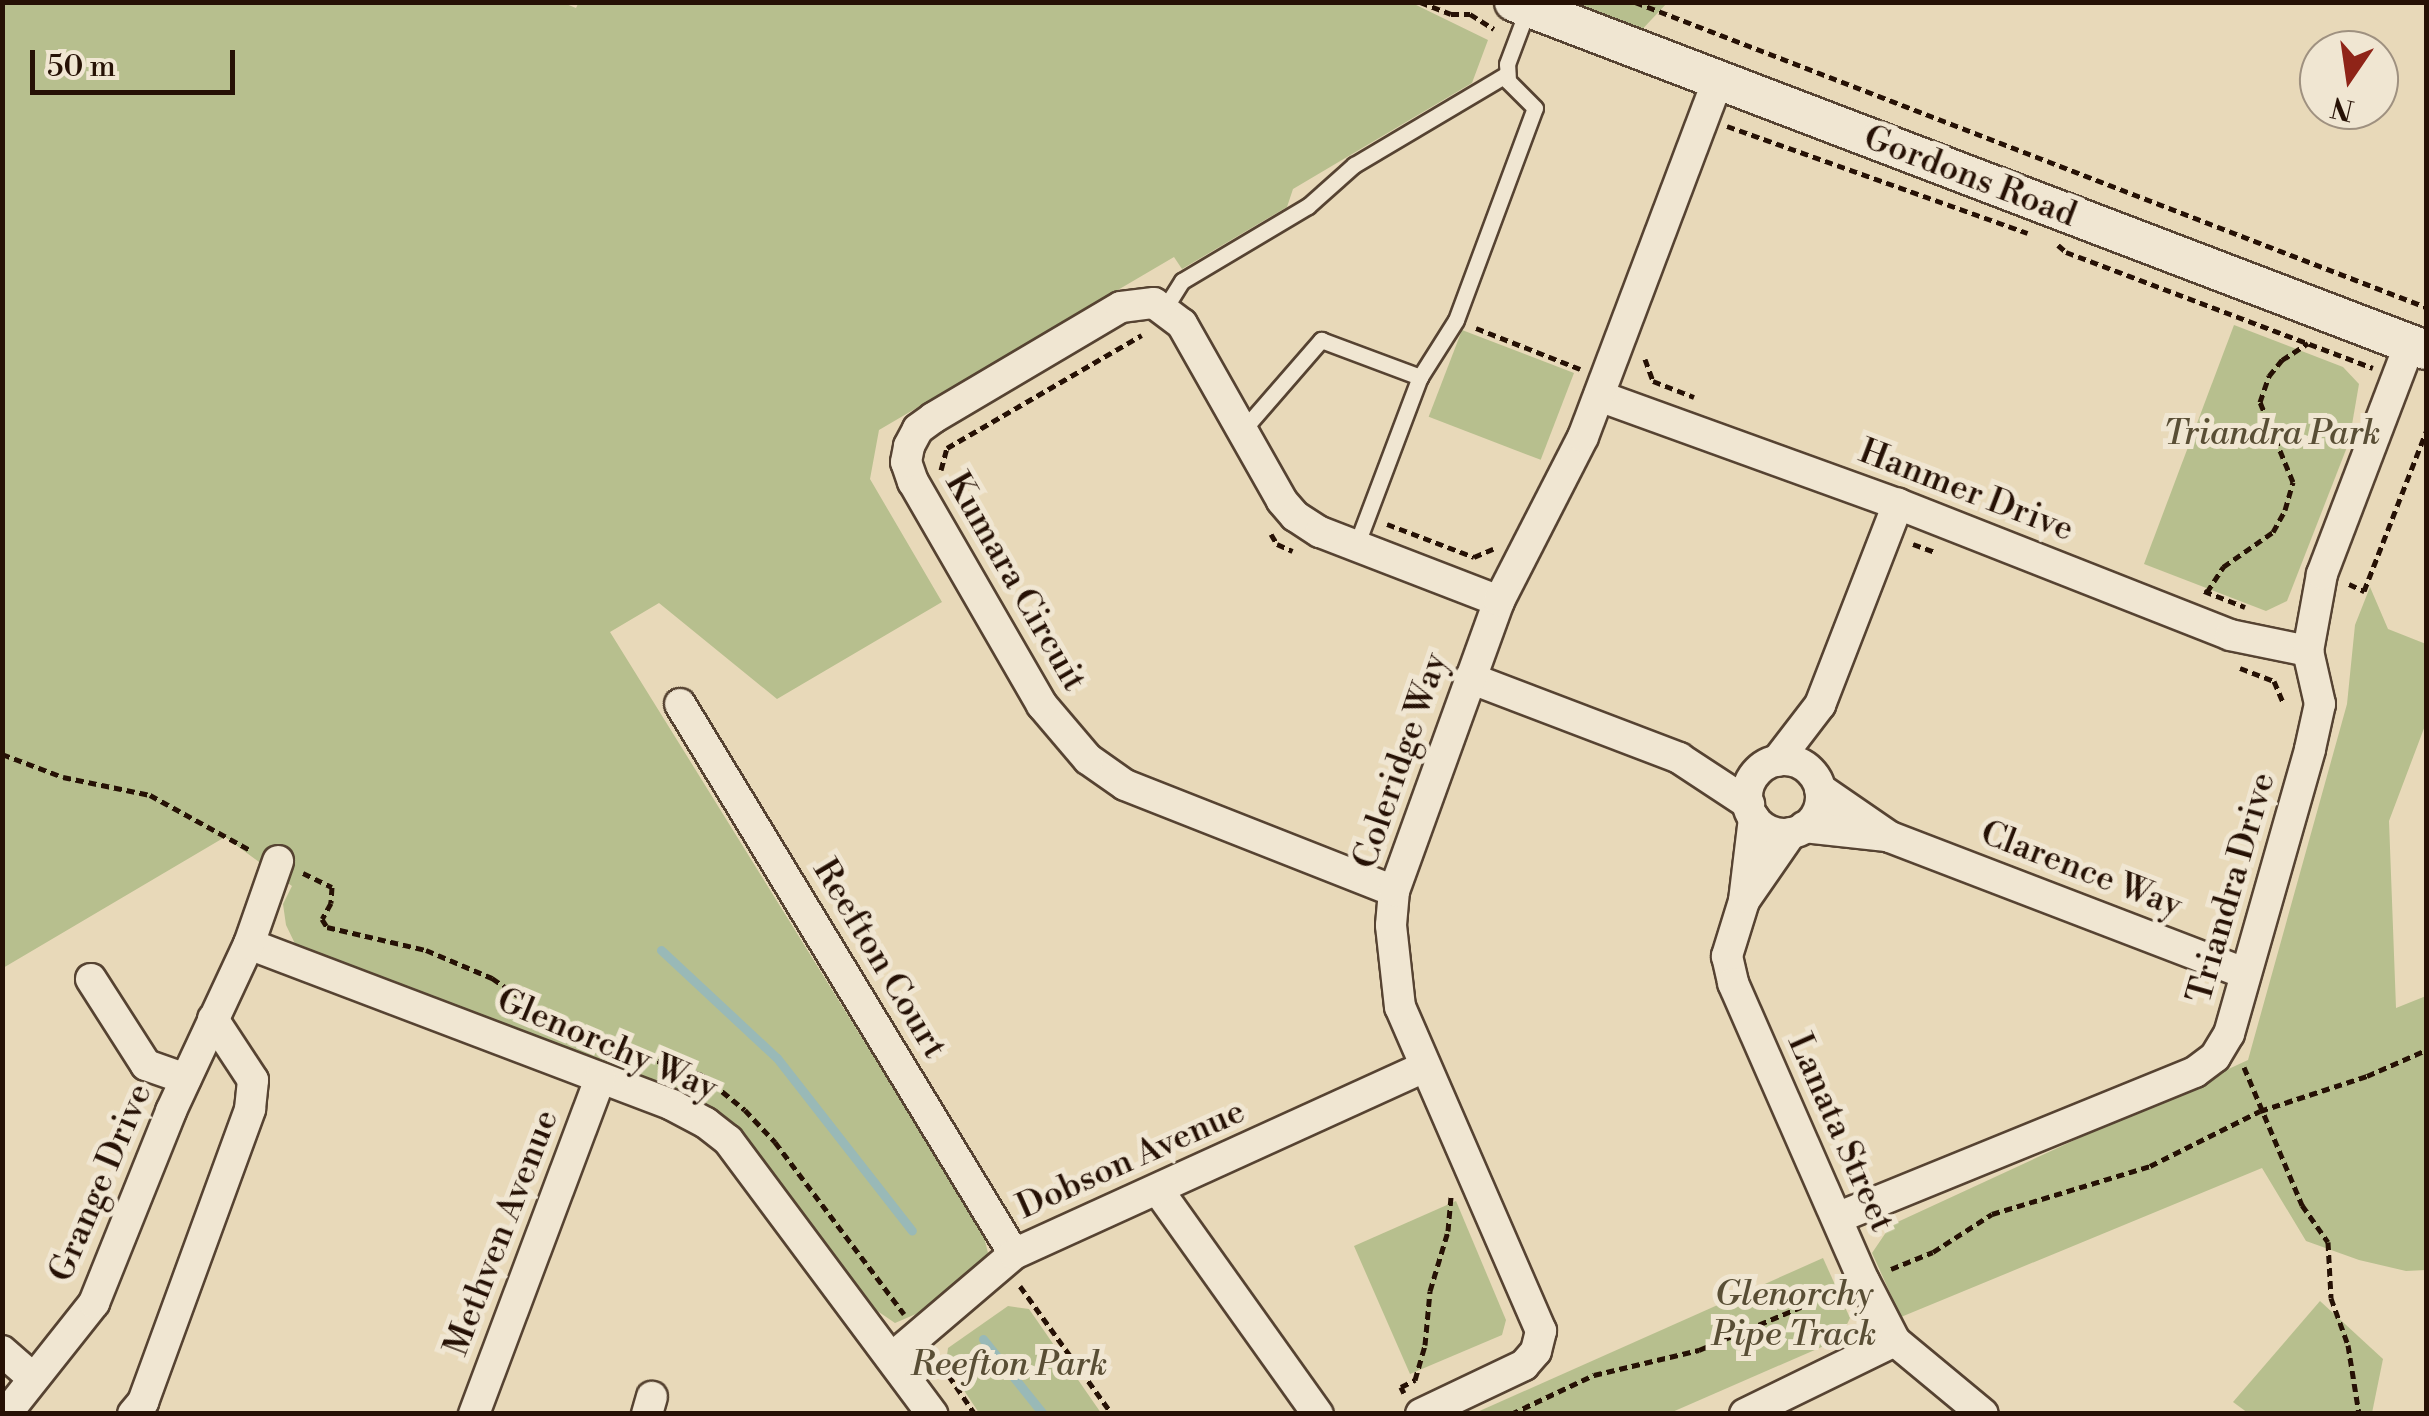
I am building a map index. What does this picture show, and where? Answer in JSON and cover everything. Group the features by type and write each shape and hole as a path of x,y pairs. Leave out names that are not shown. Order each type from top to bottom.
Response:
{"street":[{"name":"Gordons Road","path":"1519,16 1717,82 2314,327 2411,357"},
{"name":"Coleridge Way","path":"1414,1407 1524,1365 1536,1351 1541,1332 1423,1068 1400,1007 1393,971 1394,891 1499,601 1583,437 1712,136 1717,82"},
{"name":"Kumara Circuit","path":"1166,308 1137,302 1121,307 933,418 918,430 909,446 906,462 913,482 1042,705 1088,759 1125,786 1394,891"},
{"path":"1166,308 1182,324 1242,431 1296,516 1356,546 1499,601"},
{"name":"Triandra Drive","path":"1837,1218 2195,1072 2215,1057 2228,1037 2320,704 2308,651 2322,574 2411,357"},
{"name":"Hanmer Drive","path":"1599,396 1898,504 2230,635 2308,651"},
{"path":"1470,678 1679,758 1751,811 1770,831 1798,830 1818,811 1820,706 1898,504"},
{"name":"Reefton Court","path":"680,704 1009,1259"},
{"path":"1751,811 1750,783 1820,706"},
{"path":"1679,758 1798,763 1817,783"},
{"name":"Clarence Way","path":"1817,783 1890,837 2244,973"},
{"name":"Lanata Street","path":"1751,811 1744,900 1728,956 1733,983 1864,1280 1895,1341 1983,1414"},
{"name":"Clarence Way","path":"1798,830 1890,837"},
{"name":"Lanata Street","path":"1744,900 1798,830"},
{"name":"Grange Drive","path":"6,1414 94,1302 186,1080 250,944 278,861"},
{"name":"Glenorchy Way","path":"250,944 672,1105 728,1140 932,1414"},
{"path":"91,978 146,1065 186,1080"},
{"path":"133,1414 143,1402 250,1109 253,1080 214,1019"},
{"name":"Dobson Avenue","path":"893,1357 1009,1259 1423,1068"},
{"name":"Methven Avenue","path":"474,1414 600,1078"},
{"path":"1158,1190 1318,1414"},
{"path":"1744,1414 1895,1341"},
{"path":"2,1352 33,1378"}],"lane":[{"path":"1356,546 1420,377 1456,320 1535,108 1508,81 1519,16"},
{"path":"1166,308 1182,281 1308,206 1354,165 1507,74"},
{"path":"1242,431 1321,340 1420,377"}],"path":[{"path":"1420,2 1450,14 1519,16"},
{"path":"1634,2 2426,307"},
{"path":"1712,136 1732,126"},
{"path":"1712,136 1732,126 2019,233 2042,232"},
{"path":"2054,242 2066,252 2411,357"},
{"path":"2207,592 2224,567 2273,532 2284,510 2293,482 2260,402 2276,368 2314,327 2337,272"},
{"path":"1456,320 1580,369"},
{"path":"950,487 940,470 947,448 1140,335 1154,338"},
{"path":"1650,345 1643,363 1653,381 1708,402"},
{"path":"2322,574 2364,590 2426,432"},
{"path":"1267,527 1277,544 1295,551"},
{"path":"2188,585 2250,609"},
{"path":"1050,656 1069,690"},
{"path":"2,754 64,777 150,796 332,888 332,903 322,919 327,927 426,950 492,978 566,1029 644,1057"},
{"path":"2228,1037 2253,1055 2243,1069 2302,1205 2328,1242 2331,1298 2348,1345 2359,1414"},
{"path":"1511,1414 1594,1375 1718,1344 1933,1252 1992,1214 2150,1166 2260,1111 2368,1076 2426,1050"},
{"path":"1414,1407 1401,1388 1416,1380 1430,1292 1448,1231 1452,1186 1467,1162"},
{"path":"1009,1259 1112,1414"}],"green space":[{"path":"561,2 576,8 579,2 1410,2 1488,40 1472,83 1293,189 1287,207 1182,269 1174,257 879,430 870,479 942,602 777,699 659,603 610,632 983,1233 988,1253 977,1269 916,1314 895,1323 870,1306 733,1126 683,1093 298,950 286,925 283,904 292,886 225,837 3,968 2,3"},
{"path":"1572,3 1667,3 1636,36 1608,16"},
{"name":"Triandra Park","path":"2234,325 2343,367 2359,384 2349,442 2287,601 2266,611 2144,564"},
{"path":"1462,330 1574,373 1541,460 1429,417"},
{"path":"2370,587 2388,629 2426,644 2426,723 2389,821 2396,1008 2426,996 2426,1270 2406,1271 2359,1260 2306,1241 2262,1168 1901,1317 1872,1253 1891,1225 2248,1060 2347,704 2355,625"},
{"path":"1456,1201 1506,1320 1502,1335 1410,1374 1354,1246"},
{"name":"Glenorchy Pipe Track","path":"1823,1258 1850,1318 1840,1339 1670,1413 1475,1413"},
{"path":"2320,1301 2383,1359 2372,1413 2248,1413 2233,1402"},
{"name":"Reefton Park","path":"1008,1306 1029,1309 1101,1413 979,1413 946,1363 948,1348"}],"waterway":[{"path":"661,950 777,1058 912,1231"},
{"path":"983,1339 1043,1414"}]}
